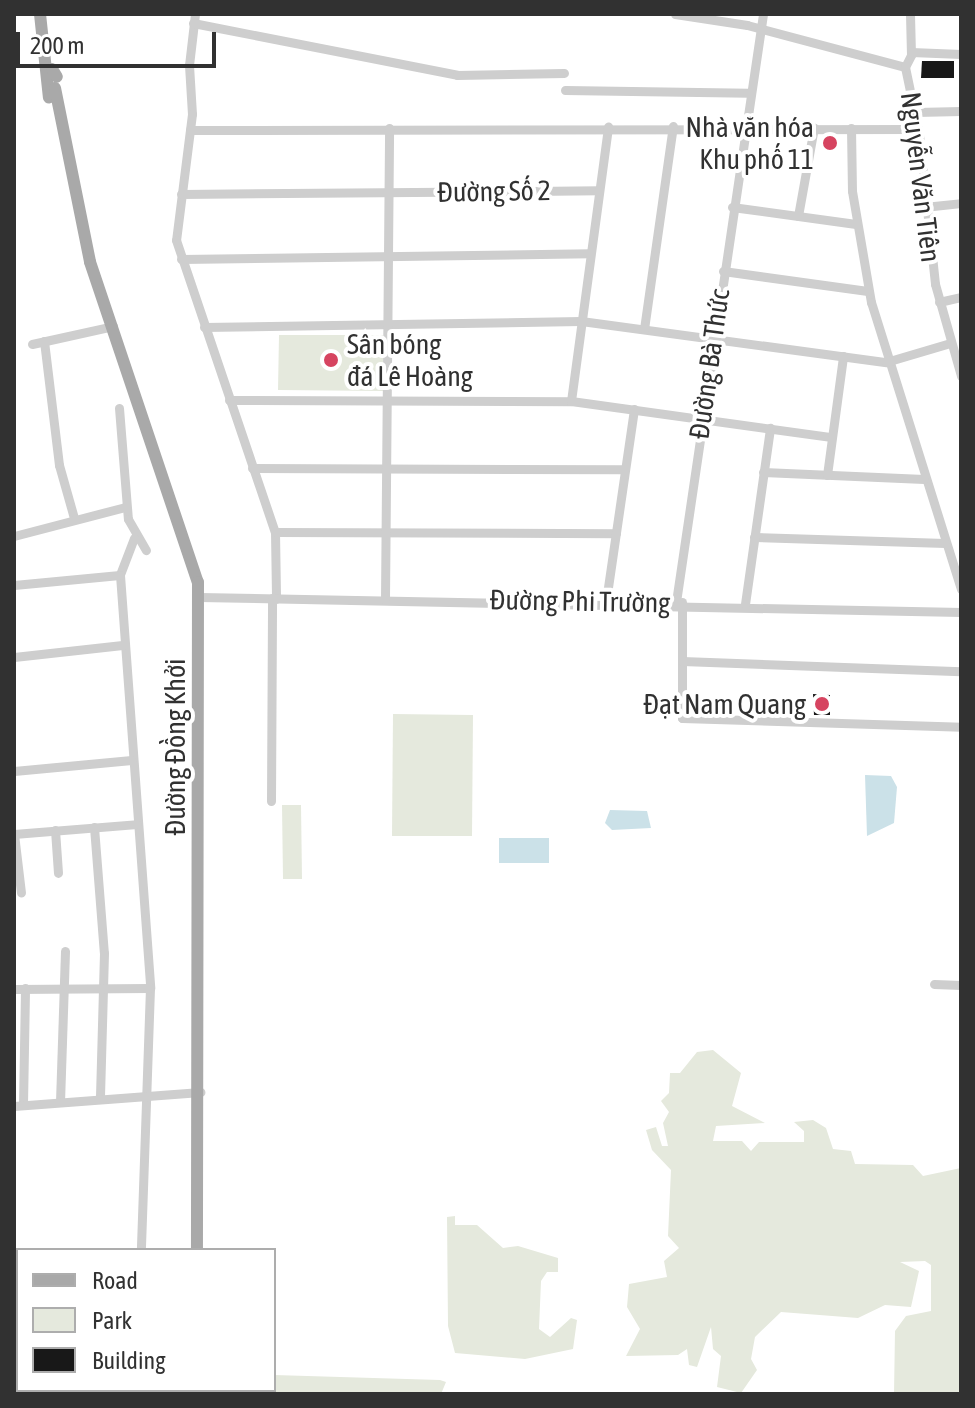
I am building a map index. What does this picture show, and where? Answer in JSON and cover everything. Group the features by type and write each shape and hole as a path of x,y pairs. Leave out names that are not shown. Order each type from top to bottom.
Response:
{"main road":[{"name":"Đường Đồng Khởi","path":"40,14 62,173 194,564 199,597 200,1092 197,1248"},
{"name":"Đường Đồng Khởi","path":"45,46 55,82 59,118 90,262"}],"street":[{"name":"Nguyễn Văn Tiên","path":"676,14 759,28 905,67 916,112 924,207 939,302 961,376"},
{"name":"Đường Bà Thức","path":"763,14 743,126 679,602 682,718 961,727"},
{"path":"905,67 911,52 910,14"},
{"path":"271,801 275,532 181,259 176,235 190,130 194,18 463,76 564,73"},
{"path":"911,52 961,54"},
{"path":"565,90 748,93"},
{"path":"916,112 961,111"},
{"path":"190,130 608,126 918,129"},
{"path":"571,401 608,126"},
{"path":"644,329 673,126"},
{"path":"798,216 814,127"},
{"path":"385,599 391,324 389,128"},
{"path":"851,128 856,224 868,291 886,362 961,589"},
{"name":"Đường Số 2","path":"181,194 599,190"},
{"path":"924,207 961,203"},
{"path":"732,207 856,224"},
{"path":"181,259 590,253"},
{"path":"723,271 868,291"},
{"path":"939,302 961,297"},
{"path":"204,327 581,321 886,362 950,343"},
{"path":"32,344 113,326"},
{"path":"44,341 59,465 74,518"},
{"path":"827,475 843,356"},
{"path":"229,400 571,401 832,437"},
{"path":"119,408 125,507 134,538 146,550"},
{"path":"606,601 634,409"},
{"path":"745,604 770,428"},
{"path":"252,468 625,469"},
{"path":"763,472 924,479"},
{"path":"14,536 125,507"},
{"path":"275,532 616,533"},
{"path":"754,537 945,543"},
{"path":"134,538 120,575 122,645 150,988 141,1248"},
{"path":"14,585 120,575"},
{"name":"Đường Phi Trường","path":"199,597 679,602 961,612"},
{"path":"14,657 122,645"},
{"path":"682,661 961,671"},
{"path":"14,771 131,760"},
{"path":"21,893 14,834 137,824"},
{"path":"94,827 103,987 100,1099"},
{"path":"55,830 58,873"},
{"path":"60,1102 65,951"},
{"path":"934,984 961,985"},
{"path":"150,988 20,989 18,1106 200,1092"}],"green space":[{"name":"Sân bóng đá Lê Hoàng","path":"279,335 383,335 383,391 278,390"},
{"path":"393,714 473,715 472,836 392,836"},
{"path":"282,805 301,805 302,879 283,879"},
{"path":"713,1050 741,1073 732,1106 765,1123 716,1126 713,1141 742,1141 751,1151 759,1142 804,1142 804,1131 794,1122 813,1120 826,1128 833,1149 851,1151 855,1164 913,1165 923,1176 961,1168 961,1394 894,1394 895,1331 906,1316 931,1311 931,1265 925,1261 900,1262 919,1271 911,1307 885,1305 858,1318 781,1312 755,1337 751,1359 757,1370 741,1393 717,1387 721,1356 713,1349 711,1327 697,1367 689,1365 687,1349 678,1355 626,1356 640,1329 627,1307 629,1284 667,1277 664,1261 679,1248 668,1236 671,1170 652,1150 646,1130 656,1127 662,1146 668,1146 663,1123 669,1112 661,1101 669,1093 670,1073 680,1073 697,1052"},
{"path":"455,1216 455,1225 477,1225 503,1248 518,1246 558,1258 558,1272 547,1272 541,1281 539,1329 550,1337 571,1318 577,1320 573,1349 525,1359 455,1353 448,1326 447,1217"},
{"path":"276,1375 446,1382 441,1394 253,1394 276,1392"}],"water":[{"path":"865,775 891,776 897,787 894,823 867,836"},
{"path":"610,810 647,811 651,828 612,830 605,823"},
{"path":"499,838 549,838 549,863 499,863"}],"building":[{"path":"922,61 954,61 954,78 921,78"},
{"name":"Đạt Nam Quang","path":"813,694 830,695 830,715 814,715"}],"place":[{"name":"Nhà văn hóa Khu phố 11","path":"830,143"},
{"name":"Sân bóng đá Lê Hoàng","path":"331,360"},
{"name":"Đạt Nam Quang","path":"822,704"}]}
